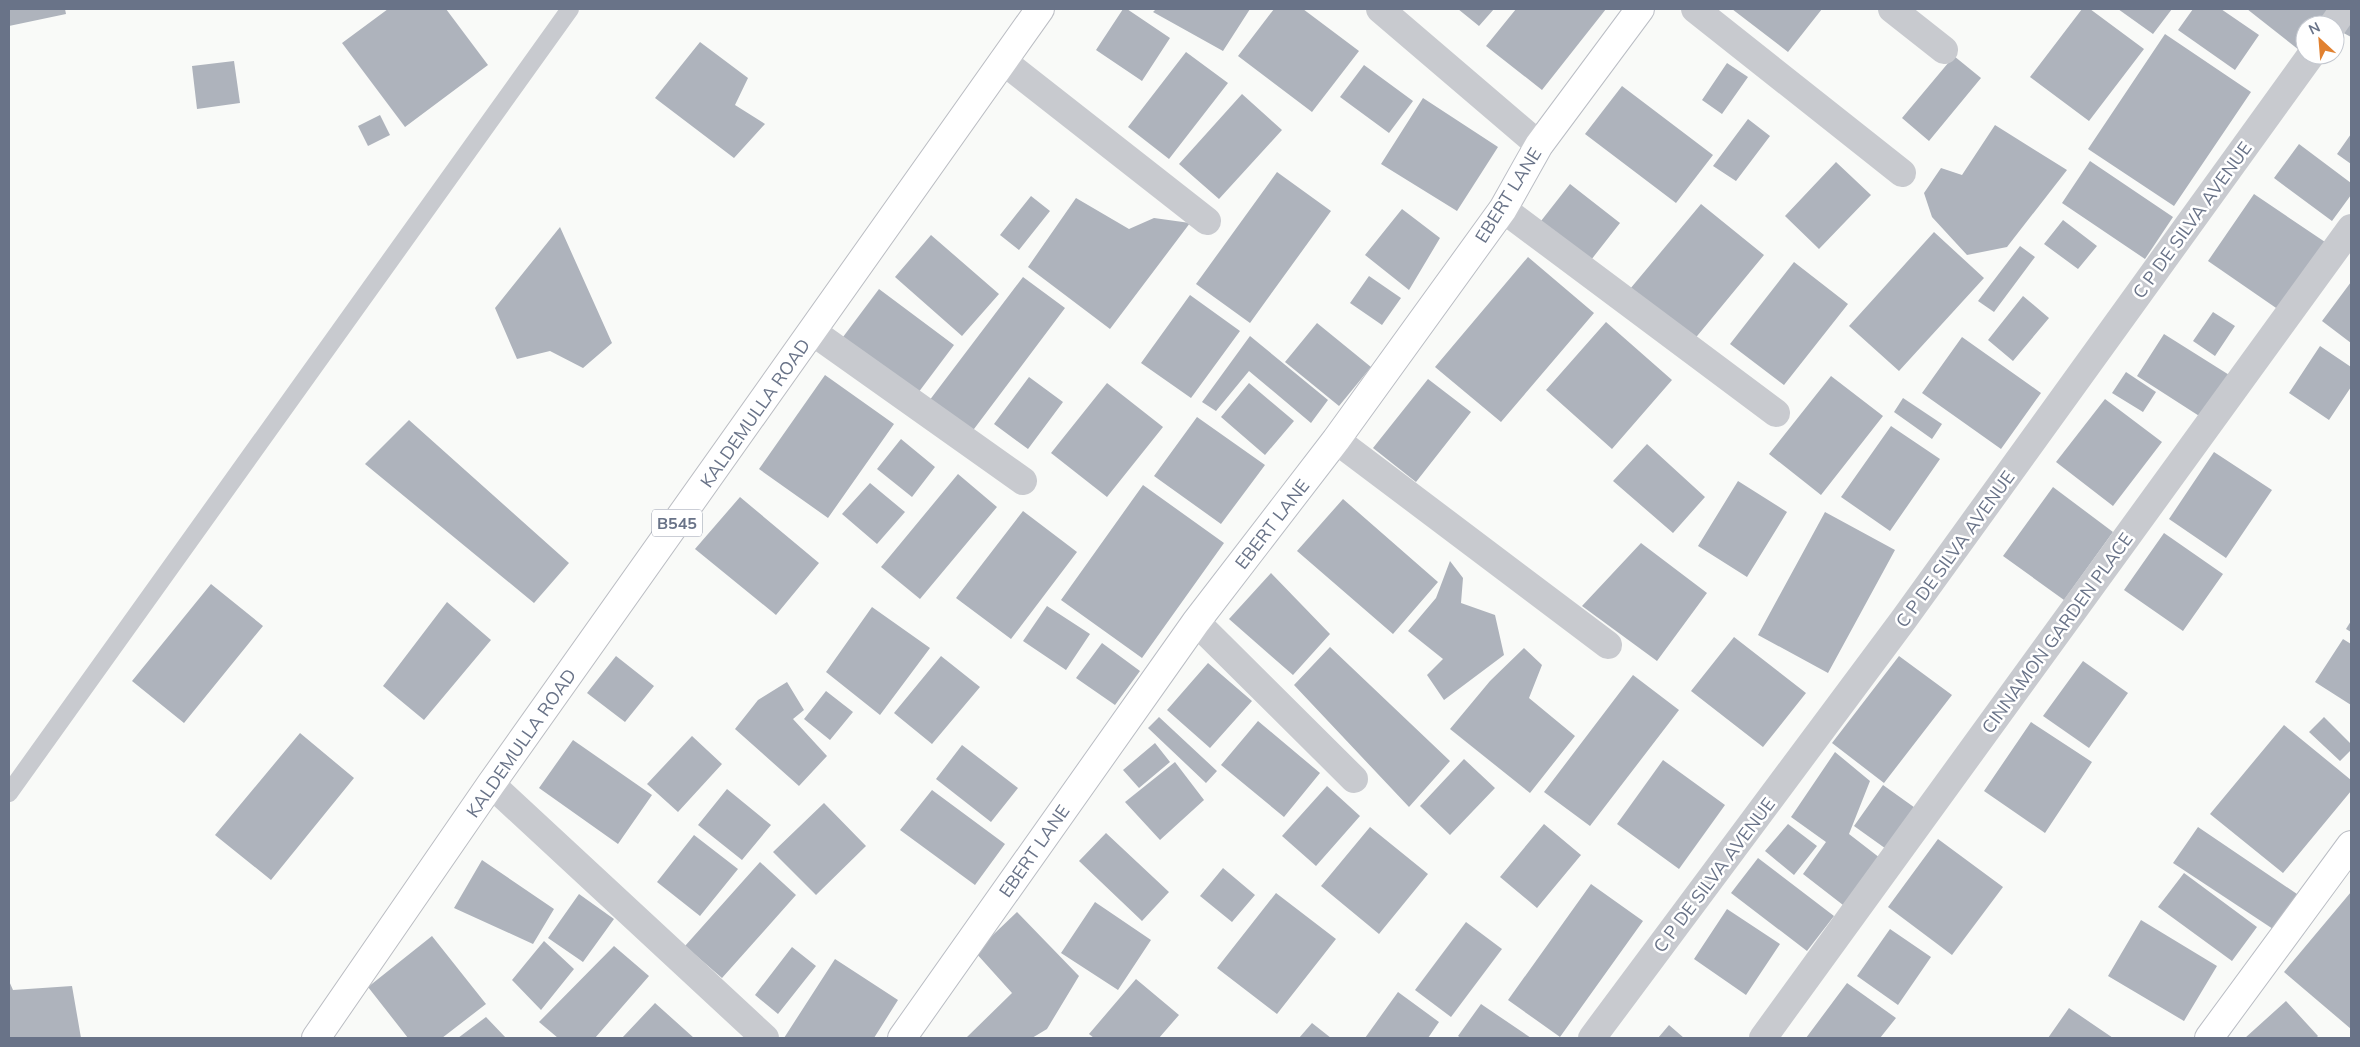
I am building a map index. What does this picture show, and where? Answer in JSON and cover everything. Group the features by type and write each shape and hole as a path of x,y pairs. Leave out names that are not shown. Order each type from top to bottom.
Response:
{"street":[{"name":"KALDEMULLA ROAD","path":"316,1038 491,784 1040,9"},
{"path":"1380,9 1539,145"},
{"name":"EBERT LANE","path":"902,1038 1196,622 1336,440 1503,209 1539,145 1640,9"},
{"path":"1694,9 1902,173"},
{"path":"1892,9 1944,50"},
{"path":"1003,61 1207,221"},
{"name":"C P DE SILVA AVENUE","path":"1592,1038 1904,619 2304,65"},
{"path":"1503,209 1776,414"},
{"name":"CINNAMON GARDEN PLACE","path":"1762,1038 2351,228"},
{"path":"813,332 1023,481"},
{"path":"1336,440 1608,645"},
{"path":"1196,622 1354,779"},
{"path":"491,784 765,1038"},
{"path":"2209,1038 2351,844"}],"lane":[{"path":"9,793 570,9"}],"building":[{"path":"9,9 65,9 66,14 9,26"},
{"path":"388,9 446,9 488,65 405,127 342,43"},
{"path":"1123,9 1127,9 1170,38 1142,81 1096,50"},
{"path":"1156,9 1250,9 1223,51 1153,12"},
{"path":"1274,9 1303,9 1359,51 1312,112 1238,56"},
{"path":"1458,9 1494,9 1479,26"},
{"path":"1516,9 1606,9 1542,90 1486,46"},
{"path":"1732,9 1822,9 1788,52"},
{"path":"2082,9 2090,9 2144,49 2089,121 2030,77"},
{"path":"2118,9 2172,9 2153,34"},
{"path":"2193,9 2221,9 2259,35 2235,70 2178,30"},
{"path":"2247,9 2331,9 2326,15 2295,15 2295,47"},
{"path":"2351,13 2351,37 2345,34 2345,21"},
{"path":"2165,34 2251,92 2174,206 2088,149"},
{"path":"700,42 748,78 735,105 765,124 734,158 655,98"},
{"path":"1186,52 1228,83 1169,159 1128,127"},
{"path":"1954,56 1981,78 1929,141 1902,118"},
{"path":"234,61 240,103 197,109 192,66"},
{"path":"1727,63 1748,77 1722,114 1702,100"},
{"path":"1364,65 1413,101 1389,133 1340,97"},
{"path":"1622,86 1713,155 1676,203 1585,134"},
{"path":"1242,94 1282,130 1219,199 1179,164"},
{"path":"1423,98 1498,147 1457,211 1381,164"},
{"path":"380,115 390,135 368,146 358,126"},
{"path":"1748,119 1770,136 1736,181 1713,166"},
{"path":"1995,125 2067,170 2007,247 1967,255 1932,217 1924,193 1941,168 1962,175"},
{"path":"2351,134 2351,164 2337,154"},
{"path":"2299,144 2351,183 2351,195 2332,221 2274,178"},
{"path":"2090,161 2173,217 2145,259 2062,203"},
{"path":"1836,162 1871,195 1819,249 1785,216"},
{"path":"1277,172 1331,211 1250,323 1196,284"},
{"path":"1570,184 1620,223 1591,260 1541,221"},
{"path":"2254,194 2325,242 2279,310 2208,261"},
{"path":"1031,196 1050,211 1019,250 1000,235"},
{"path":"1076,198 1129,229 1154,218 1190,223 1110,329 1028,267"},
{"path":"1701,204 1764,255 1693,341 1630,289"},
{"path":"1402,209 1440,238 1409,290 1365,255"},
{"path":"2063,220 2097,246 2078,269 2044,244"},
{"path":"560,227 612,343 583,368 550,351 517,359 495,308"},
{"path":"1934,232 1984,278 1899,371 1849,326"},
{"path":"931,235 999,294 962,336 895,277"},
{"path":"2020,246 2035,257 1994,312 1978,301"},
{"path":"1528,257 1594,313 1501,422 1435,367"},
{"path":"1794,262 1848,304 1784,385 1730,344"},
{"path":"1369,276 1401,298 1382,325 1350,303"},
{"path":"1023,277 1065,308 971,433 929,401"},
{"path":"2351,282 2351,343 2322,321"},
{"path":"879,289 954,345 918,393 843,337"},
{"path":"1190,295 1240,331 1191,398 1141,363"},
{"path":"2023,296 2049,318 2013,361 1988,340"},
{"path":"2213,312 2235,326 2215,356 2193,341"},
{"path":"1606,322 1672,380 1612,449 1546,390"},
{"path":"1317,323 1371,367 1339,406 1285,362"},
{"path":"2164,334 2234,378 2207,421 2137,376"},
{"path":"1250,336 1328,400 1311,423 1249,371 1216,411 1202,402"},
{"path":"1962,337 2041,393 2001,449 1922,393"},
{"path":"2320,346 2351,367 2351,387 2329,420 2289,393"},
{"path":"2126,372 2156,392 2143,412 2112,393"},
{"path":"825,375 894,424 828,518 759,469"},
{"path":"1831,376 1883,416 1821,495 1769,454"},
{"path":"1029,377 1063,402 1028,449 994,424"},
{"path":"1428,379 1471,412 1416,482 1373,448"},
{"path":"1107,383 1163,427 1107,497 1051,453"},
{"path":"1249,383 1294,421 1265,455 1221,417"},
{"path":"1903,398 1942,424 1932,439 1894,412"},
{"path":"2105,399 2162,442 2113,506 2056,462"},
{"path":"1197,417 1265,465 1221,524 1154,476"},
{"path":"409,420 569,563 534,603 365,464"},
{"path":"1891,426 1940,459 1890,531 1841,497"},
{"path":"901,439 935,467 912,497 877,469"},
{"path":"1647,444 1705,497 1673,533 1613,481"},
{"path":"2214,452 2272,490 2226,558 2169,519"},
{"path":"958,474 997,507 920,599 881,567"},
{"path":"1738,481 1787,512 1747,577 1698,546"},
{"path":"870,483 905,512 877,544 842,514"},
{"path":"1143,485 1224,543 1142,658 1061,600"},
{"path":"2053,487 2113,532 2064,600 2003,556"},
{"path":"740,497 819,563 776,615 695,549"},
{"path":"1343,499 1438,582 1393,634 1297,551"},
{"path":"1023,511 1077,552 1011,639 956,598"},
{"path":"1825,512 1895,550 1828,673 1758,635"},
{"path":"2164,533 2223,574 2183,631 2124,590"},
{"path":"1641,543 1707,593 1657,661 1582,606"},
{"path":"1450,561 1463,578 1461,603 1495,615 1504,655 1444,700 1427,675 1443,659 1408,631 1436,598"},
{"path":"1271,573 1330,634 1293,675 1229,619"},
{"path":"211,584 263,626 184,723 132,681"},
{"path":"447,602 491,640 424,720 383,686"},
{"path":"1047,606 1090,634 1066,670 1023,641"},
{"path":"872,607 930,648 880,715 826,672"},
{"path":"2351,621 2351,632 2346,629"},
{"path":"1734,637 1806,693 1763,747 1691,691"},
{"path":"2343,639 2351,644 2351,705 2315,682"},
{"path":"1102,643 1140,671 1115,705 1076,678"},
{"path":"1330,647 1450,761 1409,807 1294,685"},
{"path":"1524,648 1542,665 1529,698 1575,736 1530,793 1450,729 1490,681"},
{"path":"616,656 654,686 625,722 587,693"},
{"path":"941,656 980,687 932,744 894,713"},
{"path":"1899,656 1952,695 1884,783 1832,743"},
{"path":"2083,661 2128,693 2089,748 2043,716"},
{"path":"1208,663 1252,701 1210,748 1167,710"},
{"path":"1633,675 1679,710 1590,826 1544,792"},
{"path":"787,682 804,710 793,719 827,756 799,786 735,729 758,700"},
{"path":"826,691 853,712 830,740 804,719"},
{"path":"1159,717 1217,771 1206,783 1148,728"},
{"path":"2324,717 2351,744 2351,750 2340,761 2309,732"},
{"path":"1258,721 1320,773 1284,817 1221,765"},
{"path":"2031,722 2092,762 2045,833 1984,791"},
{"path":"2284,725 2351,780 2351,791 2283,873 2210,814"},
{"path":"300,733 354,778 271,880 215,835"},
{"path":"692,736 722,764 678,812 647,784"},
{"path":"573,740 652,795 618,844 539,788"},
{"path":"1155,743 1170,762 1139,788 1123,770"},
{"path":"962,745 1018,788 991,822 936,779"},
{"path":"1835,752 1870,781 1849,834 1880,858 1843,905 1803,874 1826,842 1791,817"},
{"path":"1464,759 1495,788 1450,835 1420,806"},
{"path":"1663,760 1725,805 1679,869 1617,824"},
{"path":"1175,762 1204,800 1160,840 1125,802"},
{"path":"1883,785 1918,810 1889,851 1854,826"},
{"path":"1327,786 1360,816 1316,866 1282,836"},
{"path":"727,789 771,825 742,860 698,825"},
{"path":"932,790 1005,844 975,885 900,830"},
{"path":"824,803 866,846 816,895 773,852"},
{"path":"1544,824 1581,855 1537,908 1500,877"},
{"path":"1788,824 1817,846 1794,875 1765,851"},
{"path":"1370,827 1428,874 1379,934 1321,886"},
{"path":"2198,827 2297,894 2273,929 2173,863"},
{"path":"1106,833 1169,892 1142,921 1079,861"},
{"path":"694,835 738,869 700,916 657,882"},
{"path":"1938,839 2003,887 1952,955 1888,907"},
{"path":"1758,858 1834,916 1807,951 1731,893"},
{"path":"482,860 554,909 533,944 454,908"},
{"path":"760,862 796,895 722,978 685,946"},
{"path":"1223,868 1255,895 1232,922 1200,896"},
{"path":"2184,873 2257,927 2232,961 2158,907"},
{"path":"1591,884 1643,921 1560,1037 1508,1000"},
{"path":"2351,892 2351,1029 2284,972"},
{"path":"1276,893 1336,939 1277,1014 1217,968"},
{"path":"579,894 614,919 583,962 548,938"},
{"path":"1095,902 1151,940 1118,990 1061,953"},
{"path":"1727,909 1780,944 1746,995 1694,959"},
{"path":"1017,912 1079,976 1047,1029 1032,1038 966,1038 1012,993 975,952"},
{"path":"2141,920 2217,966 2184,1021 2108,976"},
{"path":"1466,922 1502,949 1451,1017 1415,990"},
{"path":"1890,929 1931,957 1898,1005 1857,976"},
{"path":"432,936 486,1004 442,1038 408,1038 368,987"},
{"path":"544,941 574,969 541,1010 512,980"},
{"path":"614,946 649,976 595,1038 558,1038 539,1022"},
{"path":"792,947 816,966 778,1014 755,995"},
{"path":"835,959 898,1000 874,1038 784,1038"},
{"path":"1136,979 1179,1015 1159,1038 1094,1038 1089,1034"},
{"path":"9,981 13,990 72,986 81,1038 9,1038"},
{"path":"1847,983 1896,1018 1880,1038 1806,1038"},
{"path":"1398,992 1439,1022 1428,1038 1365,1038"},
{"path":"2286,1001 2318,1036 2316,1038 2245,1038"},
{"path":"655,1003 694,1038 622,1038"},
{"path":"1481,1004 1531,1038 1461,1038 1458,1036"},
{"path":"2069,1008 2113,1038 2048,1038"},
{"path":"486,1017 506,1038 458,1038"},
{"path":"1312,1023 1331,1038 1299,1038"},
{"path":"1669,1025 1684,1038 1658,1038"}]}
